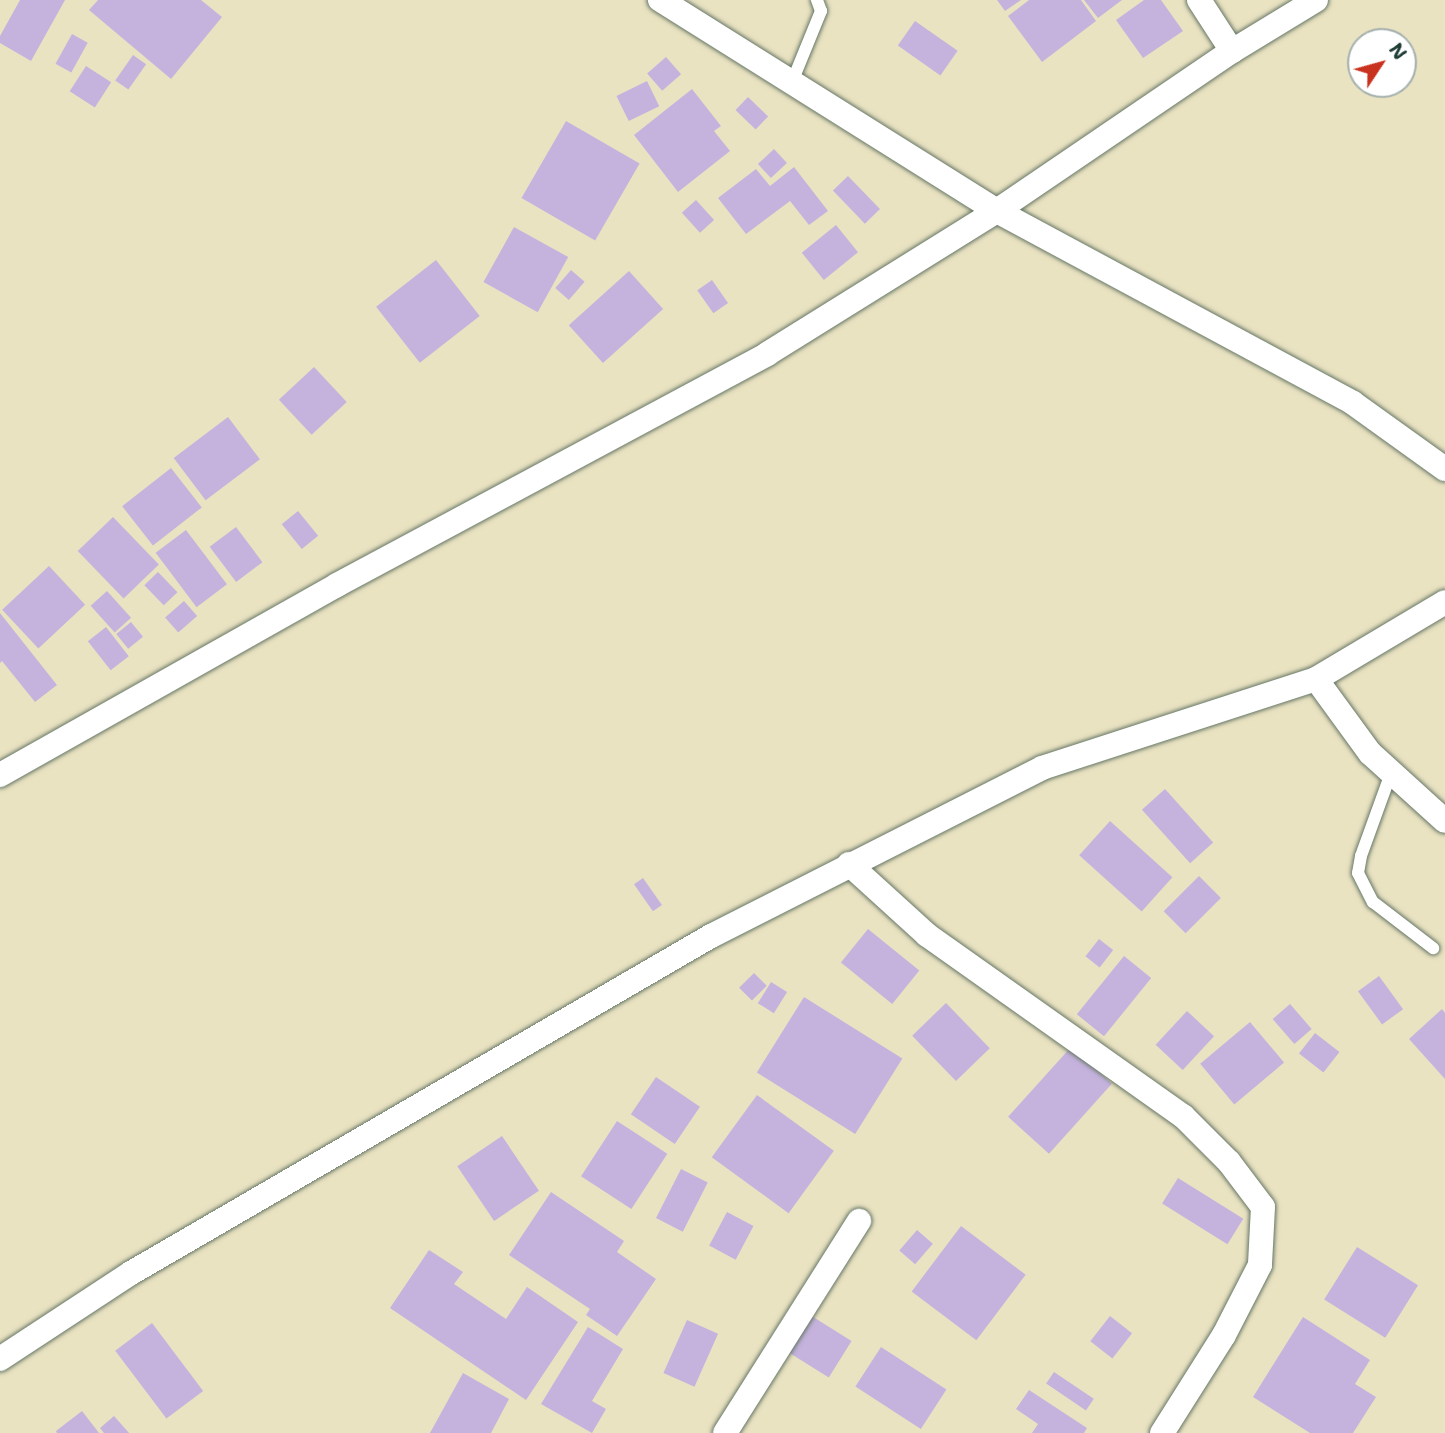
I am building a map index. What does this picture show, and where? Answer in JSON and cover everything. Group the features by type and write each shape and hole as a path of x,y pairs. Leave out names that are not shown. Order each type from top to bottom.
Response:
{"street":[{"path":"660,0 997,211 1353,404 1445,469"},
{"path":"1199,0 1232,51"},
{"path":"0,775 325,592 766,354 997,211 1232,51 1316,0"},
{"path":"0,1359 131,1273 711,936 1042,768 1316,678 1445,602"},
{"path":"1316,678 1370,753 1445,821"},
{"path":"849,864 927,935 1183,1116 1229,1163 1263,1207 1260,1265 1224,1335 1162,1433"},
{"path":"725,1433 859,1221"}],"lane":[{"path":"792,82 821,11 817,0"},
{"path":"1391,773 1361,856 1359,873 1373,902 1433,947"}],"building":[{"path":"20,0 65,0 31,61 0,43 0,36"},
{"path":"98,0 201,0 222,17 171,79 89,10"},
{"path":"997,0 1021,0 1005,11"},
{"path":"1029,0 1081,0 1096,21 1042,62 1008,16"},
{"path":"1084,0 1122,0 1098,18"},
{"path":"1144,0 1161,0 1183,31 1143,58 1116,20"},
{"path":"915,21 958,51 940,75 898,46"},
{"path":"72,34 88,43 71,72 56,64"},
{"path":"133,55 146,64 128,90 115,80"},
{"path":"666,57 681,74 662,91 647,73"},
{"path":"86,66 111,82 95,107 70,91"},
{"path":"647,81 659,106 629,121 616,96"},
{"path":"692,89 721,126 714,131 730,151 678,192 634,135"},
{"path":"748,97 768,116 756,129 735,110"},
{"path":"566,121 640,164 595,241 522,198"},
{"path":"774,149 787,163 771,178 758,164"},
{"path":"794,167 828,211 809,225 790,201 746,234 718,198 756,169 770,186"},
{"path":"848,176 880,209 865,224 833,191"},
{"path":"696,200 714,220 700,233 682,213"},
{"path":"836,225 858,252 824,280 802,253"},
{"path":"514,227 568,257 538,312 483,282"},
{"path":"436,260 480,316 420,363 376,307"},
{"path":"571,270 585,282 569,300 555,288"},
{"path":"629,271 663,309 603,363 569,325"},
{"path":"712,280 728,303 713,313 697,290"},
{"path":"314,367 347,402 312,435 279,400"},
{"path":"228,417 260,459 206,500 174,458"},
{"path":"171,468 202,507 153,546 122,506"},
{"path":"298,511 318,536 302,549 282,524"},
{"path":"113,517 159,564 124,599 78,551"},
{"path":"236,527 262,562 236,582 210,547"},
{"path":"186,530 227,584 197,607 156,553"},
{"path":"49,566 85,605 38,648 2,610"},
{"path":"158,572 177,592 164,605 144,585"},
{"path":"107,591 131,618 115,632 91,606"},
{"path":"184,601 197,616 178,632 165,617"},
{"path":"0,613 57,685 35,702 2,661 0,663"},
{"path":"131,622 143,637 128,649 116,634"},
{"path":"106,627 129,656 111,670 88,641"},
{"path":"1165,789 1213,843 1190,863 1142,810"},
{"path":"1110,821 1172,877 1142,911 1079,855"},
{"path":"1199,876 1221,898 1186,933 1164,911"},
{"path":"643,878 662,905 653,911 634,884"},
{"path":"868,929 919,971 892,1004 841,962"},
{"path":"1099,939 1113,950 1100,967 1085,956"},
{"path":"1124,956 1151,978 1104,1036 1077,1014"},
{"path":"754,973 767,986 752,1001 739,988"},
{"path":"1379,976 1403,1009 1382,1024 1358,991"},
{"path":"771,982 787,992 774,1013 758,1003"},
{"path":"804,997 902,1058 855,1134 757,1072"},
{"path":"946,1003 990,1048 956,1081 912,1036"},
{"path":"1290,1004 1312,1029 1294,1044 1273,1019"},
{"path":"1442,1009 1445,1013 1445,1079 1409,1039"},
{"path":"1187,1011 1214,1036 1183,1070 1156,1045"},
{"path":"1250,1022 1284,1063 1234,1104 1200,1064"},
{"path":"1315,1033 1339,1052 1323,1073 1299,1053"},
{"path":"1071,1047 1112,1084 1049,1154 1008,1117"},
{"path":"656,1077 700,1107 675,1144 631,1114"},
{"path":"757,1095 834,1151 789,1213 712,1157"},
{"path":"617,1121 667,1154 631,1209 581,1176"},
{"path":"502,1136 539,1191 494,1221 457,1166"},
{"path":"681,1169 708,1183 683,1232 656,1218"},
{"path":"1178,1178 1243,1219 1227,1244 1162,1203"},
{"path":"551,1192 624,1241 617,1252 656,1279 617,1336 586,1315 590,1309 509,1255"},
{"path":"727,1212 753,1226 736,1260 709,1246"},
{"path":"961,1226 1026,1275 976,1340 912,1291"},
{"path":"917,1230 933,1244 915,1264 899,1250"},
{"path":"1357,1247 1418,1285 1385,1338 1324,1300"},
{"path":"429,1250 463,1272 454,1284 506,1319 527,1287 578,1322 526,1400 390,1308"},
{"path":"810,1315 852,1341 829,1377 787,1351"},
{"path":"1110,1316 1132,1333 1112,1358 1090,1341"},
{"path":"1303,1317 1370,1360 1355,1384 1376,1397 1353,1433 1310,1433 1253,1397"},
{"path":"687,1320 718,1334 694,1387 663,1373"},
{"path":"152,1323 203,1391 166,1419 115,1351"},
{"path":"588,1327 623,1349 592,1401 606,1409 592,1433 541,1404"},
{"path":"881,1347 946,1389 921,1429 855,1386"},
{"path":"1054,1372 1094,1399 1086,1410 1046,1384"},
{"path":"463,1373 509,1399 491,1433 430,1433"},
{"path":"1029,1390 1087,1428 1084,1433 1032,1433 1038,1424 1016,1409"},
{"path":"82,1411 99,1433 57,1433 56,1431"},
{"path":"114,1416 129,1433 104,1433 100,1428"}]}
